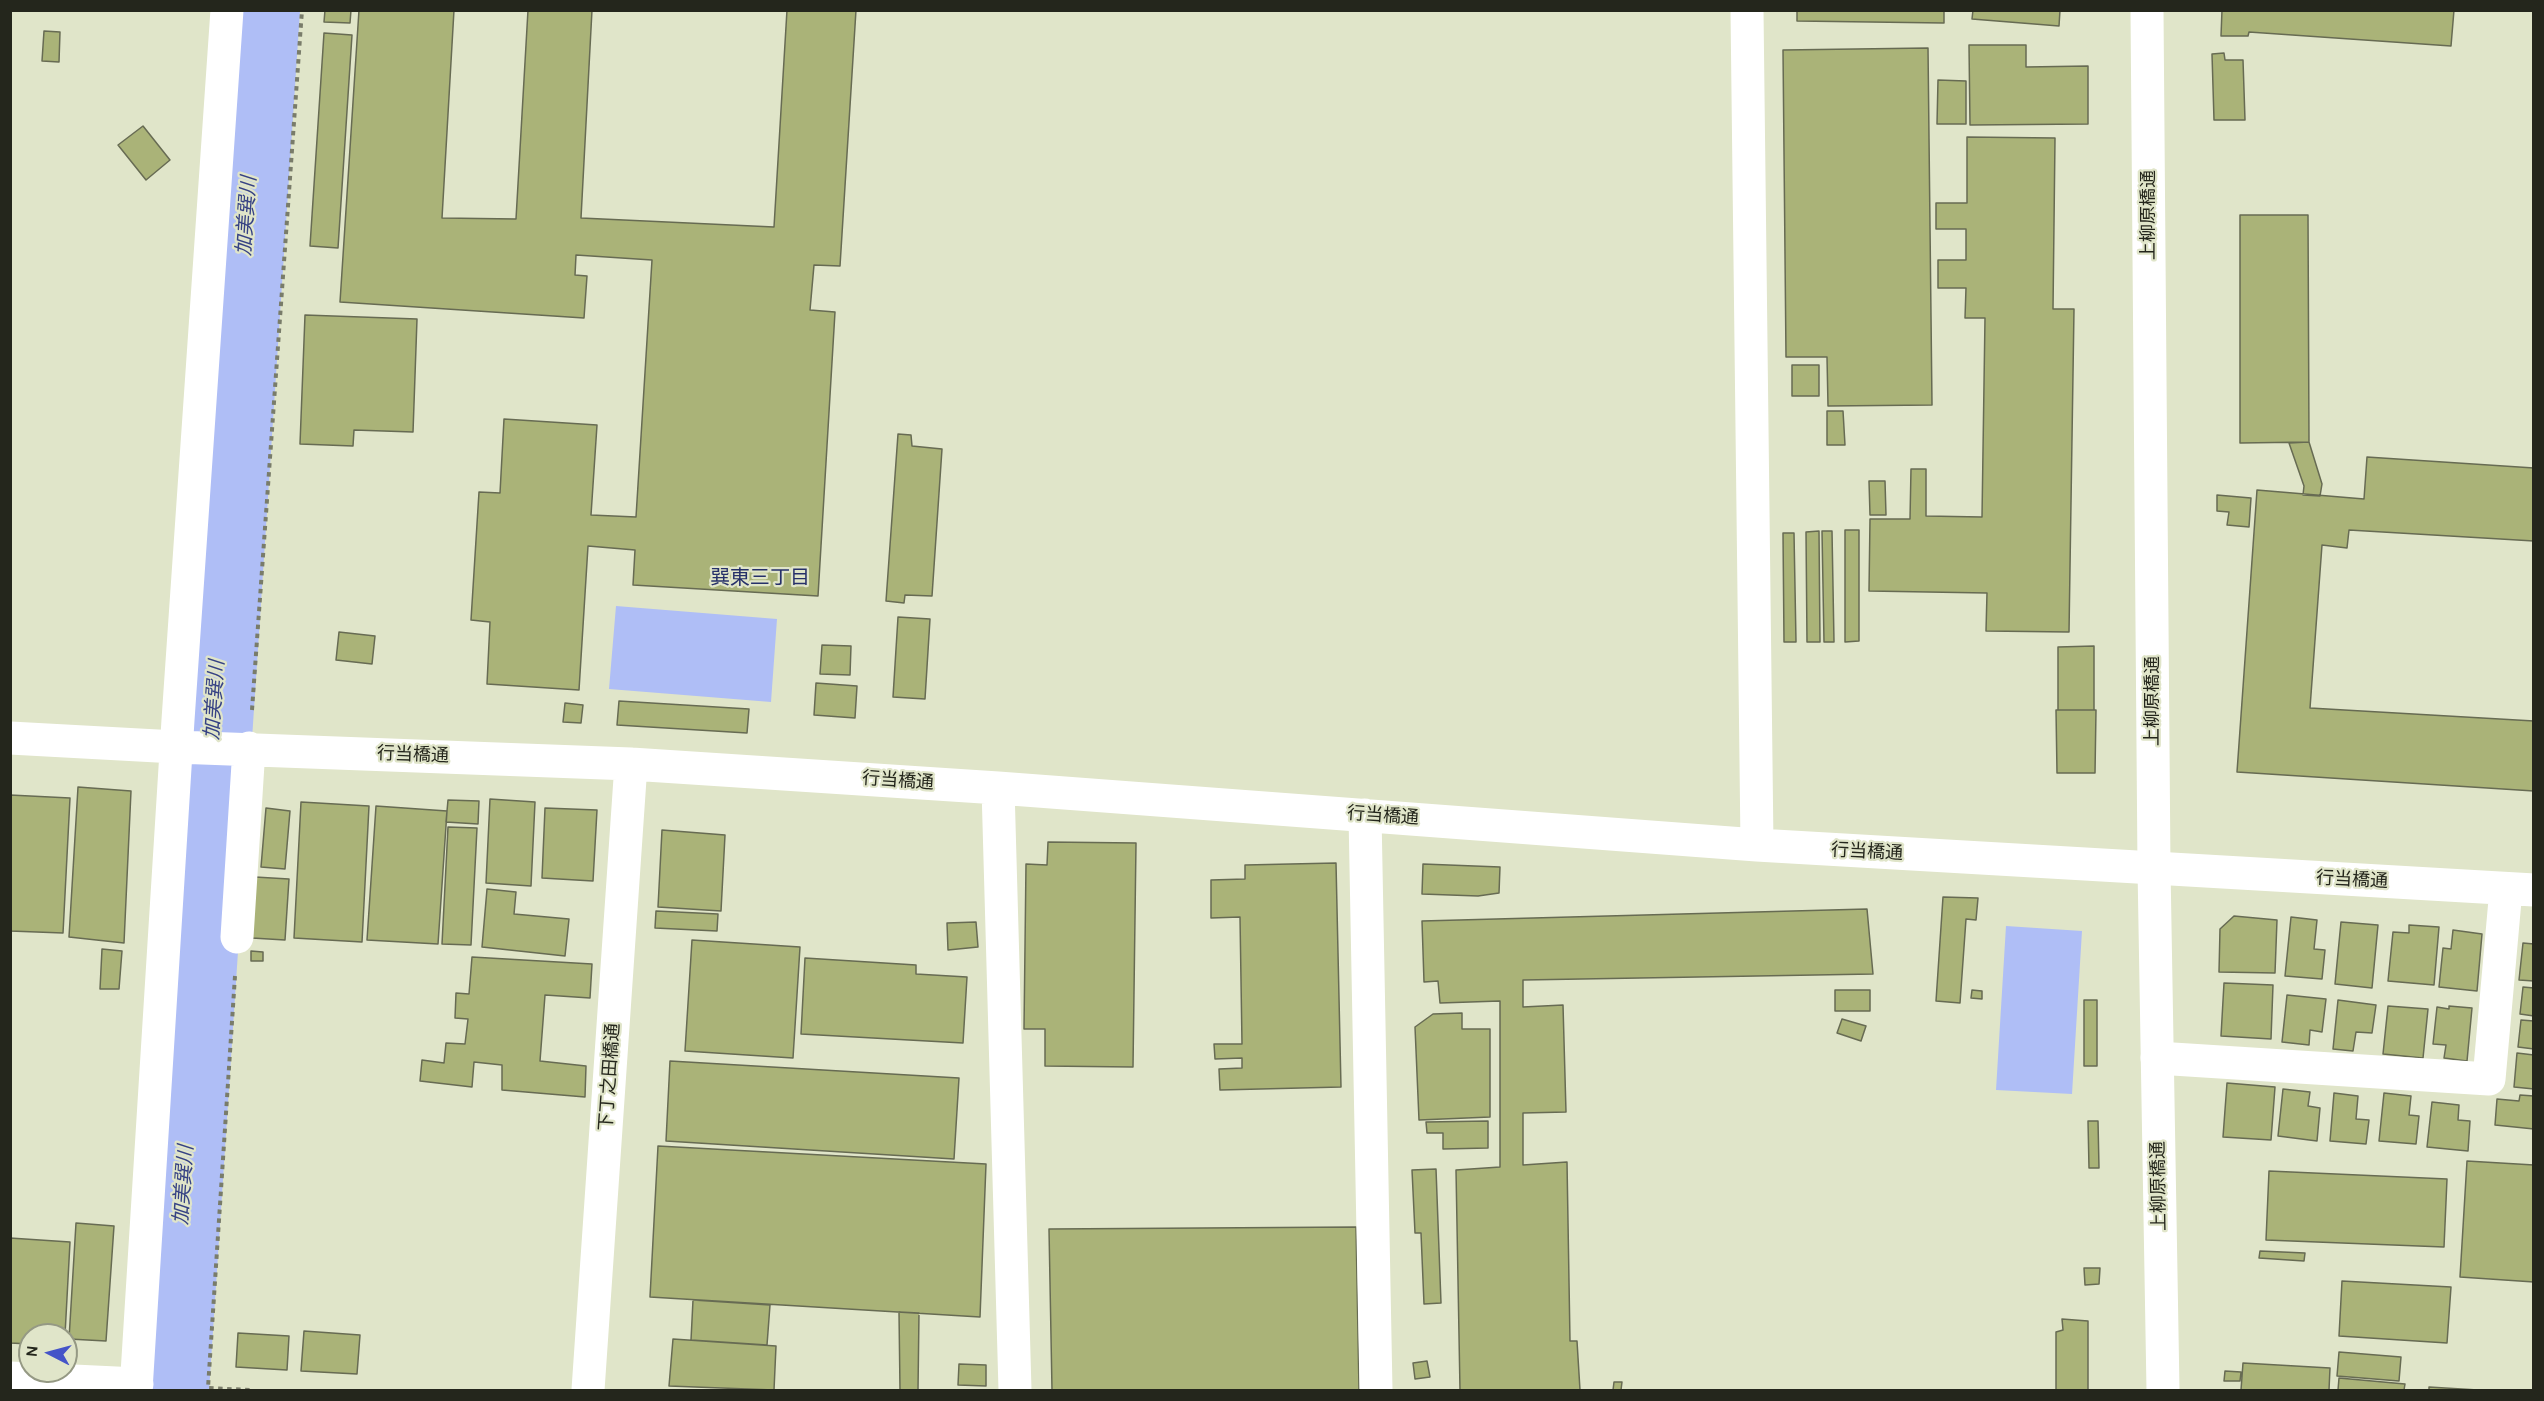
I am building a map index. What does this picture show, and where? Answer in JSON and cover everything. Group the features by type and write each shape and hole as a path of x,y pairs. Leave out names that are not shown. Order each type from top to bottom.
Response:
{"street":[{"path":"10,1378 136,1387 183,747 227,10"},
{"path":"1747,10 1756,845"},
{"name":"上柳原橋通","path":"2147,10 2154,868 2163,1390"},
{"path":"10,738 183,747"},
{"name":"行当橋通","path":"183,747 631,764 998,788 1756,845 2520,889"},
{"path":"237,938 240,748"},
{"name":"下丁之田橋通","path":"588,1390 631,764"},
{"path":"998,788 1015,1390"},
{"path":"1365,815 1376,1390"},
{"path":"2157,1058 2489,1079 2520,889"}],"path":[{"path":"240,748 302,10"},
{"path":"237,938 208,1388 250,1390"}],"water":[{"path":"616,606 777,619 771,702 609,689"},
{"path":"2006,926 2082,931 2072,1094 1996,1090"}],"building":[{"path":"325,10 351,10 350,23 324,22"},
{"path":"359,10 454,10 442,218 516,219 528,10 592,10 581,218 774,227 787,10 856,10 840,266 814,265 810,310 835,312 818,596 633,585 635,550 588,546 579,690 487,684 490,622 471,620 479,492 500,493 504,419 597,425 591,515 636,517 652,260 576,255 575,275 587,276 584,318 340,302"},
{"path":"1797,10 1944,10 1944,23 1797,21"},
{"path":"1973,10 2060,10 2059,26 1972,19"},
{"path":"2222,10 2454,10 2451,46 2249,32 2248,36 2221,36"},
{"path":"44,31 60,32 59,62 42,61"},
{"path":"324,33 352,35 338,248 310,246"},
{"path":"1969,45 2026,45 2026,67 2088,66 2088,124 1970,125"},
{"path":"1928,48 1932,405 1828,406 1827,357 1786,357 1783,50"},
{"path":"2224,53 2225,60 2243,60 2245,120 2214,120 2212,54"},
{"path":"1938,80 1966,81 1966,124 1937,124"},
{"path":"143,126 170,160 146,180 118,145"},
{"path":"1967,137 2055,138 2053,309 2074,309 2069,632 1986,631 1987,593 1869,591 1870,519 1910,519 1911,469 1926,469 1926,516 1982,517 1985,318 1965,318 1966,288 1938,288 1938,260 1966,260 1966,229 1936,229 1936,203 1967,203"},
{"path":"2240,215 2308,215 2309,442 2240,443"},
{"path":"305,315 417,319 413,432 354,430 353,446 300,444"},
{"path":"1792,365 1819,365 1819,396 1792,396"},
{"path":"1827,411 1843,411 1845,445 1827,445"},
{"path":"898,434 911,435 912,446 942,449 932,596 905,595 904,603 886,601"},
{"path":"2309,442 2322,484 2320,496 2303,495 2304,486 2289,443"},
{"path":"2367,457 2534,468 2534,541 2349,530 2347,548 2322,545 2310,708 2534,721 2534,791 2237,772 2257,490 2364,499"},
{"path":"1869,481 1885,481 1886,515 1870,515"},
{"path":"2217,495 2251,498 2249,527 2227,525 2229,512 2217,511"},
{"path":"1845,530 1859,530 1859,641 1845,642"},
{"path":"1819,531 1820,642 1807,642 1806,532"},
{"path":"1822,531 1832,531 1834,642 1824,642"},
{"path":"1783,533 1794,533 1796,642 1784,642"},
{"path":"898,617 930,619 925,699 893,697"},
{"path":"339,632 375,636 372,664 336,660"},
{"path":"822,645 851,646 850,675 820,674"},
{"path":"2094,646 2094,710 2058,710 2058,647"},
{"path":"816,683 857,686 855,718 814,715"},
{"path":"619,701 749,709 747,733 617,725"},
{"path":"565,703 583,705 581,723 563,722"},
{"path":"2056,710 2096,710 2095,773 2057,773"},
{"path":"78,787 131,791 124,943 69,937"},
{"path":"10,795 70,798 63,933 10,931"},
{"path":"490,799 535,802 531,886 486,883"},
{"path":"448,800 479,801 478,824 446,822"},
{"path":"301,802 369,806 362,942 294,938"},
{"path":"376,806 447,811 438,944 367,940"},
{"path":"266,808 290,811 285,869 261,867"},
{"path":"545,808 597,810 593,881 542,878"},
{"path":"448,827 477,828 471,945 442,944"},
{"path":"662,830 725,835 721,911 658,907"},
{"path":"1048,842 1136,843 1133,1067 1045,1066 1045,1029 1024,1029 1026,864 1047,865"},
{"path":"1336,863 1341,1087 1220,1090 1219,1069 1242,1068 1242,1058 1215,1059 1214,1044 1242,1044 1240,917 1211,918 1211,880 1245,879 1245,865"},
{"path":"1423,864 1500,867 1499,893 1478,896 1422,894"},
{"path":"255,877 289,879 285,940 252,938"},
{"path":"487,889 516,892 514,914 569,919 565,956 482,947"},
{"path":"1943,897 1978,898 1976,920 1966,919 1960,1003 1936,1001"},
{"path":"1867,909 1873,974 1523,980 1523,1007 1563,1005 1566,1112 1523,1113 1523,1165 1567,1162 1570,1341 1577,1341 1580,1390 1460,1390 1456,1170 1500,1167 1500,1001 1440,1003 1438,981 1424,982 1422,921"},
{"path":"656,911 718,914 717,931 655,928"},
{"path":"2234,916 2277,920 2275,973 2219,972 2220,929"},
{"path":"2291,917 2317,920 2314,949 2325,950 2322,979 2285,976"},
{"path":"976,922 978,947 948,950 947,923"},
{"path":"2341,922 2378,925 2372,988 2335,984"},
{"path":"2409,925 2439,927 2434,985 2388,981 2393,932 2409,933"},
{"path":"2453,930 2482,934 2477,991 2439,987 2443,948 2451,949"},
{"path":"692,940 800,947 793,1058 685,1051"},
{"path":"2523,943 2534,944 2534,981 2519,980"},
{"path":"102,949 122,951 119,989 100,989"},
{"path":"251,951 263,952 263,961 251,961"},
{"path":"472,957 592,964 590,998 545,995 540,1061 586,1066 585,1097 502,1090 502,1065 474,1062 472,1087 420,1081 422,1060 444,1063 446,1043 465,1044 468,1019 455,1018 456,993 469,994"},
{"path":"805,958 916,965 916,974 967,977 963,1043 801,1034"},
{"path":"2224,983 2273,985 2271,1039 2221,1036"},
{"path":"2523,987 2534,988 2534,1016 2520,1014"},
{"path":"1835,990 1870,990 1870,1011 1835,1011"},
{"path":"1972,990 1982,991 1982,999 1971,998"},
{"path":"2287,995 2326,999 2322,1032 2310,1030 2309,1045 2282,1042"},
{"path":"2084,1000 2097,1000 2097,1066 2084,1066"},
{"path":"2338,1000 2376,1005 2372,1033 2356,1032 2353,1051 2333,1049"},
{"path":"2388,1006 2428,1009 2423,1058 2383,1054"},
{"path":"2449,1006 2472,1008 2467,1061 2444,1058 2446,1045 2433,1044 2437,1007 2449,1009"},
{"path":"1462,1013 1462,1029 1490,1029 1490,1117 1419,1120 1415,1027 1433,1014"},
{"path":"1842,1019 1866,1026 1861,1041 1837,1033"},
{"path":"2521,1020 2534,1021 2534,1049 2518,1047"},
{"path":"2517,1053 2534,1055 2534,1089 2514,1087"},
{"path":"670,1061 959,1078 954,1159 666,1141"},
{"path":"2227,1083 2275,1087 2271,1140 2223,1137"},
{"path":"2283,1089 2310,1092 2308,1106 2320,1108 2317,1141 2278,1136"},
{"path":"2334,1093 2358,1096 2356,1119 2369,1120 2366,1144 2330,1141"},
{"path":"2384,1093 2411,1096 2409,1115 2419,1116 2416,1144 2379,1141"},
{"path":"2520,1095 2534,1096 2534,1129 2495,1125 2497,1099 2519,1101"},
{"path":"2432,1102 2459,1105 2458,1120 2470,1121 2468,1151 2427,1147"},
{"path":"1488,1121 1488,1148 1443,1149 1443,1133 1427,1133 1426,1122"},
{"path":"2088,1121 2098,1121 2099,1168 2089,1168"},
{"path":"658,1146 986,1164 980,1317 650,1297"},
{"path":"2467,1161 2534,1165 2534,1282 2460,1277"},
{"path":"1436,1169 1441,1303 1424,1304 1421,1233 1415,1233 1412,1170"},
{"path":"2269,1171 2447,1179 2444,1247 2266,1240"},
{"path":"76,1223 114,1226 106,1341 78,1339 78,1323 70,1323"},
{"path":"1356,1227 1359,1390 1052,1390 1049,1229"},
{"path":"10,1238 70,1242 66,1323 18,1323 18,1343 10,1343"},
{"path":"2260,1251 2305,1253 2304,1261 2259,1258"},
{"path":"2084,1268 2100,1268 2099,1284 2085,1285"},
{"path":"2342,1281 2451,1287 2447,1343 2339,1336"},
{"path":"693,1300 770,1305 767,1345 691,1340"},
{"path":"899,1312 919,1313 918,1390 900,1390"},
{"path":"2062,1319 2088,1321 2088,1390 2056,1390 2056,1332 2063,1330"},
{"path":"304,1331 360,1335 357,1374 301,1371"},
{"path":"238,1333 289,1336 287,1370 236,1367"},
{"path":"673,1339 776,1346 774,1390 669,1386"},
{"path":"2339,1352 2401,1357 2399,1381 2337,1376"},
{"path":"1427,1361 1430,1377 1415,1379 1413,1363"},
{"path":"2243,1363 2330,1368 2329,1390 2241,1390"},
{"path":"959,1364 986,1365 986,1386 958,1385"},
{"path":"2225,1371 2241,1372 2240,1381 2224,1381"},
{"path":"2339,1378 2405,1384 2404,1390 2338,1390"},
{"path":"1614,1382 1622,1382 1621,1390 1613,1390"},
{"path":"2429,1387 2478,1390 2429,1390"}],"waterway":[{"name":"加美巽川","path":"170,1390 261,10"}],"district":[{"name":"巽東三丁目","path":"760,578"}]}
